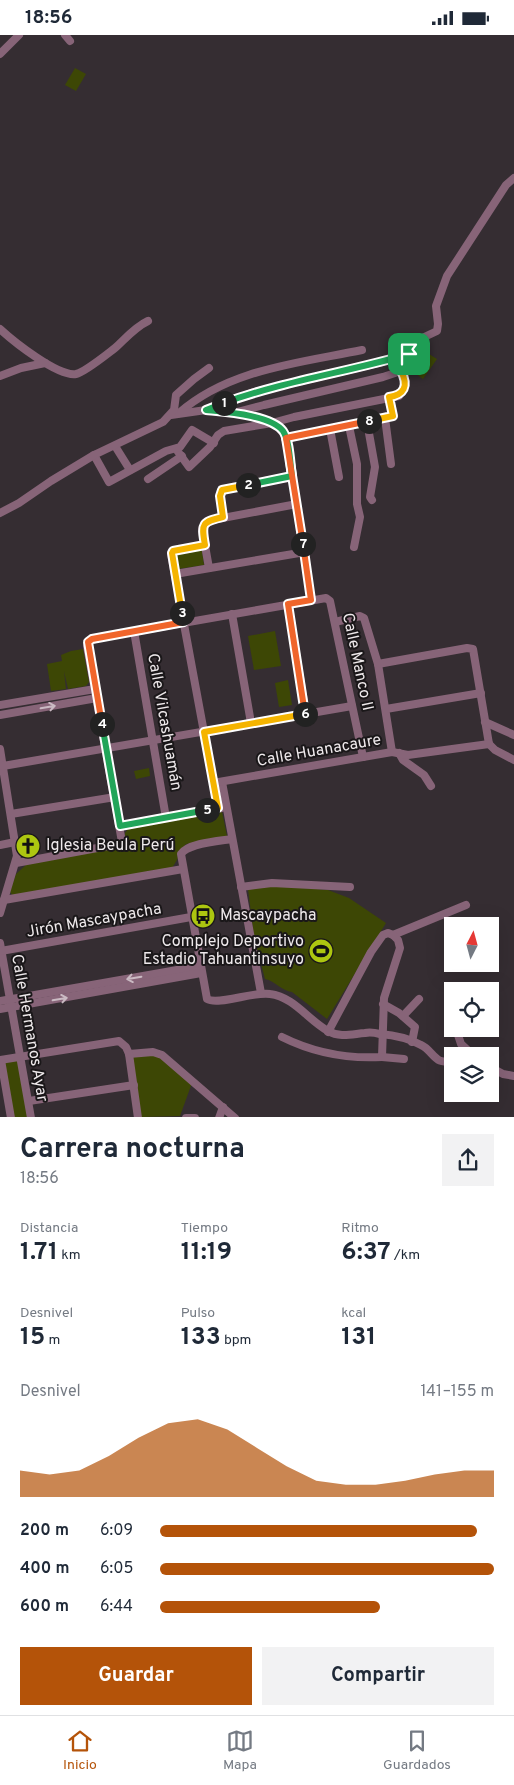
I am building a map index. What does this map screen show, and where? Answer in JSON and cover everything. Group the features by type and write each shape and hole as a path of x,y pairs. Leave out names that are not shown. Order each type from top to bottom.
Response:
{"street":[{"path":"0,54 19,35"},
{"path":"237,412 401,371 418,340 437,331 436,306 447,276 506,185 514,178"},
{"path":"0,329 45,363 68,373 76,374 105,356 148,321"},
{"path":"0,513 94,455 148,430 206,393 243,377 271,368 362,349"},
{"path":"206,410 254,392 409,354"},
{"path":"0,377 21,368 45,363"},
{"path":"175,414 176,395 209,368"},
{"path":"176,449 189,467 214,443 218,435 224,431 272,423 399,395 402,393 405,380 401,371"},
{"path":"286,438 393,416 389,397"},
{"path":"16,863 122,842 88,642 92,639 134,631 311,600 286,438 278,426 237,412 206,410 175,414"},
{"path":"385,418 391,464"},
{"path":"367,422 375,467 370,497 372,500"},
{"path":"348,425 357,464 357,504 360,517 354,547"},
{"path":"330,429 339,477"},
{"path":"94,455 109,482 166,451 180,447 192,430 214,443"},
{"path":"115,446 130,470"},
{"path":"148,479 182,456"},
{"path":"223,517 220,496 222,490 292,476"},
{"path":"209,568 202,529 207,521 297,505"},
{"path":"205,545 173,551 171,554 218,808"},
{"path":"175,574 304,552"},
{"name":"Calle Manco II","path":"311,600 326,598 330,601 363,757"},
{"path":"288,604 306,714"},
{"path":"232,614 251,723"},
{"path":"335,622 362,617"},
{"path":"362,617 378,664 387,725"},
{"path":"362,617 381,710 395,753 403,761 424,775 431,786"},
{"name":"Calle Vilcashuamán","path":"134,631 166,818"},
{"path":"378,664 467,648 473,649 489,743 495,749 514,759"},
{"path":"0,705 96,689"},
{"path":"386,709 481,693"},
{"path":"0,715 97,698"},
{"path":"3,766 352,706"},
{"path":"485,722 514,735"},
{"name":"Calle Huanacaure","path":"213,783 363,757 395,753 408,755 489,743"},
{"path":"0,749 17,853 16,863 0,913"},
{"path":"222,782 260,993"},
{"path":"11,814 115,797"},
{"path":"120,826 227,807"},
{"path":"232,839 186,848 181,854 200,970 205,995 210,1001 260,993 280,996 328,1031 347,1036 366,1032 384,1034 424,1046 438,1060 444,1061"},
{"path":"0,845 16,842"},
{"path":"4,900 183,869"},
{"path":"241,887 272,883 350,887"},
{"path":"393,935 466,905"},
{"name":"Jirón Mascaypacha","path":"1,947 191,917"},
{"path":"328,1031 371,952 383,935 388,933 393,935 399,943 400,949 383,1004 384,1034 382,1057"},
{"name":"Calle Hermanos Ayar","path":"1,947 32,1117"},
{"path":"0,1009 11,1003 200,970"},
{"path":"403,1016 419,999"},
{"path":"0,1001 11,1003"},
{"path":"383,1004 403,1016 415,1027 412,1042"},
{"path":"282,1037 302,1047 322,1053 404,1059"},
{"path":"458,1037 464,1047"},
{"path":"11,1117 0,1060 119,1041 123,1043 128,1054 138,1117"},
{"path":"128,1054 153,1052 162,1055 235,1117"},
{"path":"499,1072 514,1076"},
{"path":"29,1101 134,1085"},
{"path":"219,1117 222,1107"},
{"path":"186,1117 195,1117"}],"green space":[{"path":"75,68 86,74 76,91 65,85"},
{"path":"421,349 437,359 423,379 408,368"},
{"path":"198,549 202,551 204,565 178,569 175,553"},
{"path":"275,631 281,666 254,670 248,636"},
{"path":"83,649 89,682 86,686 68,689 64,671 66,689 51,691 47,664 62,661 61,655"},
{"path":"288,680 292,705 279,707 275,683"},
{"path":"149,768 150,776 136,779 134,771"},
{"path":"222,812 227,836 186,844 177,854 178,858 171,870 13,896 10,892 16,874 26,865 125,846 125,833 128,829"},
{"name":"Complejo Deportivo Estadio Tahuantinsuyo","path":"271,885 328,890 349,898 386,923 327,1019 292,992 265,979 254,937 248,889"},
{"path":"155,1054 160,1056 192,1083 180,1116 141,1117 131,1056"},
{"path":"19,1059 30,1117 13,1117 3,1062"}],"place":[{"name":"Iglesia Beula Perú","path":"28,846"},
{"name":"Mascaypacha","path":"203,916"},
{"name":"Complejo Deportivo Estadio Tahuantinsuyo","path":"321,951"}],"route":[{"path":"409,354 254,392 206,410 237,412 278,426 286,438 292,476 225,489 222,490 220,496 223,517 207,521 204,525 202,529 205,545 172,551 184,622 92,639 88,642 87,647 120,826 218,808 204,732 306,714 288,604 311,600 304,552 286,438 393,416 389,397 402,393 405,380 401,371 409,354"}]}
